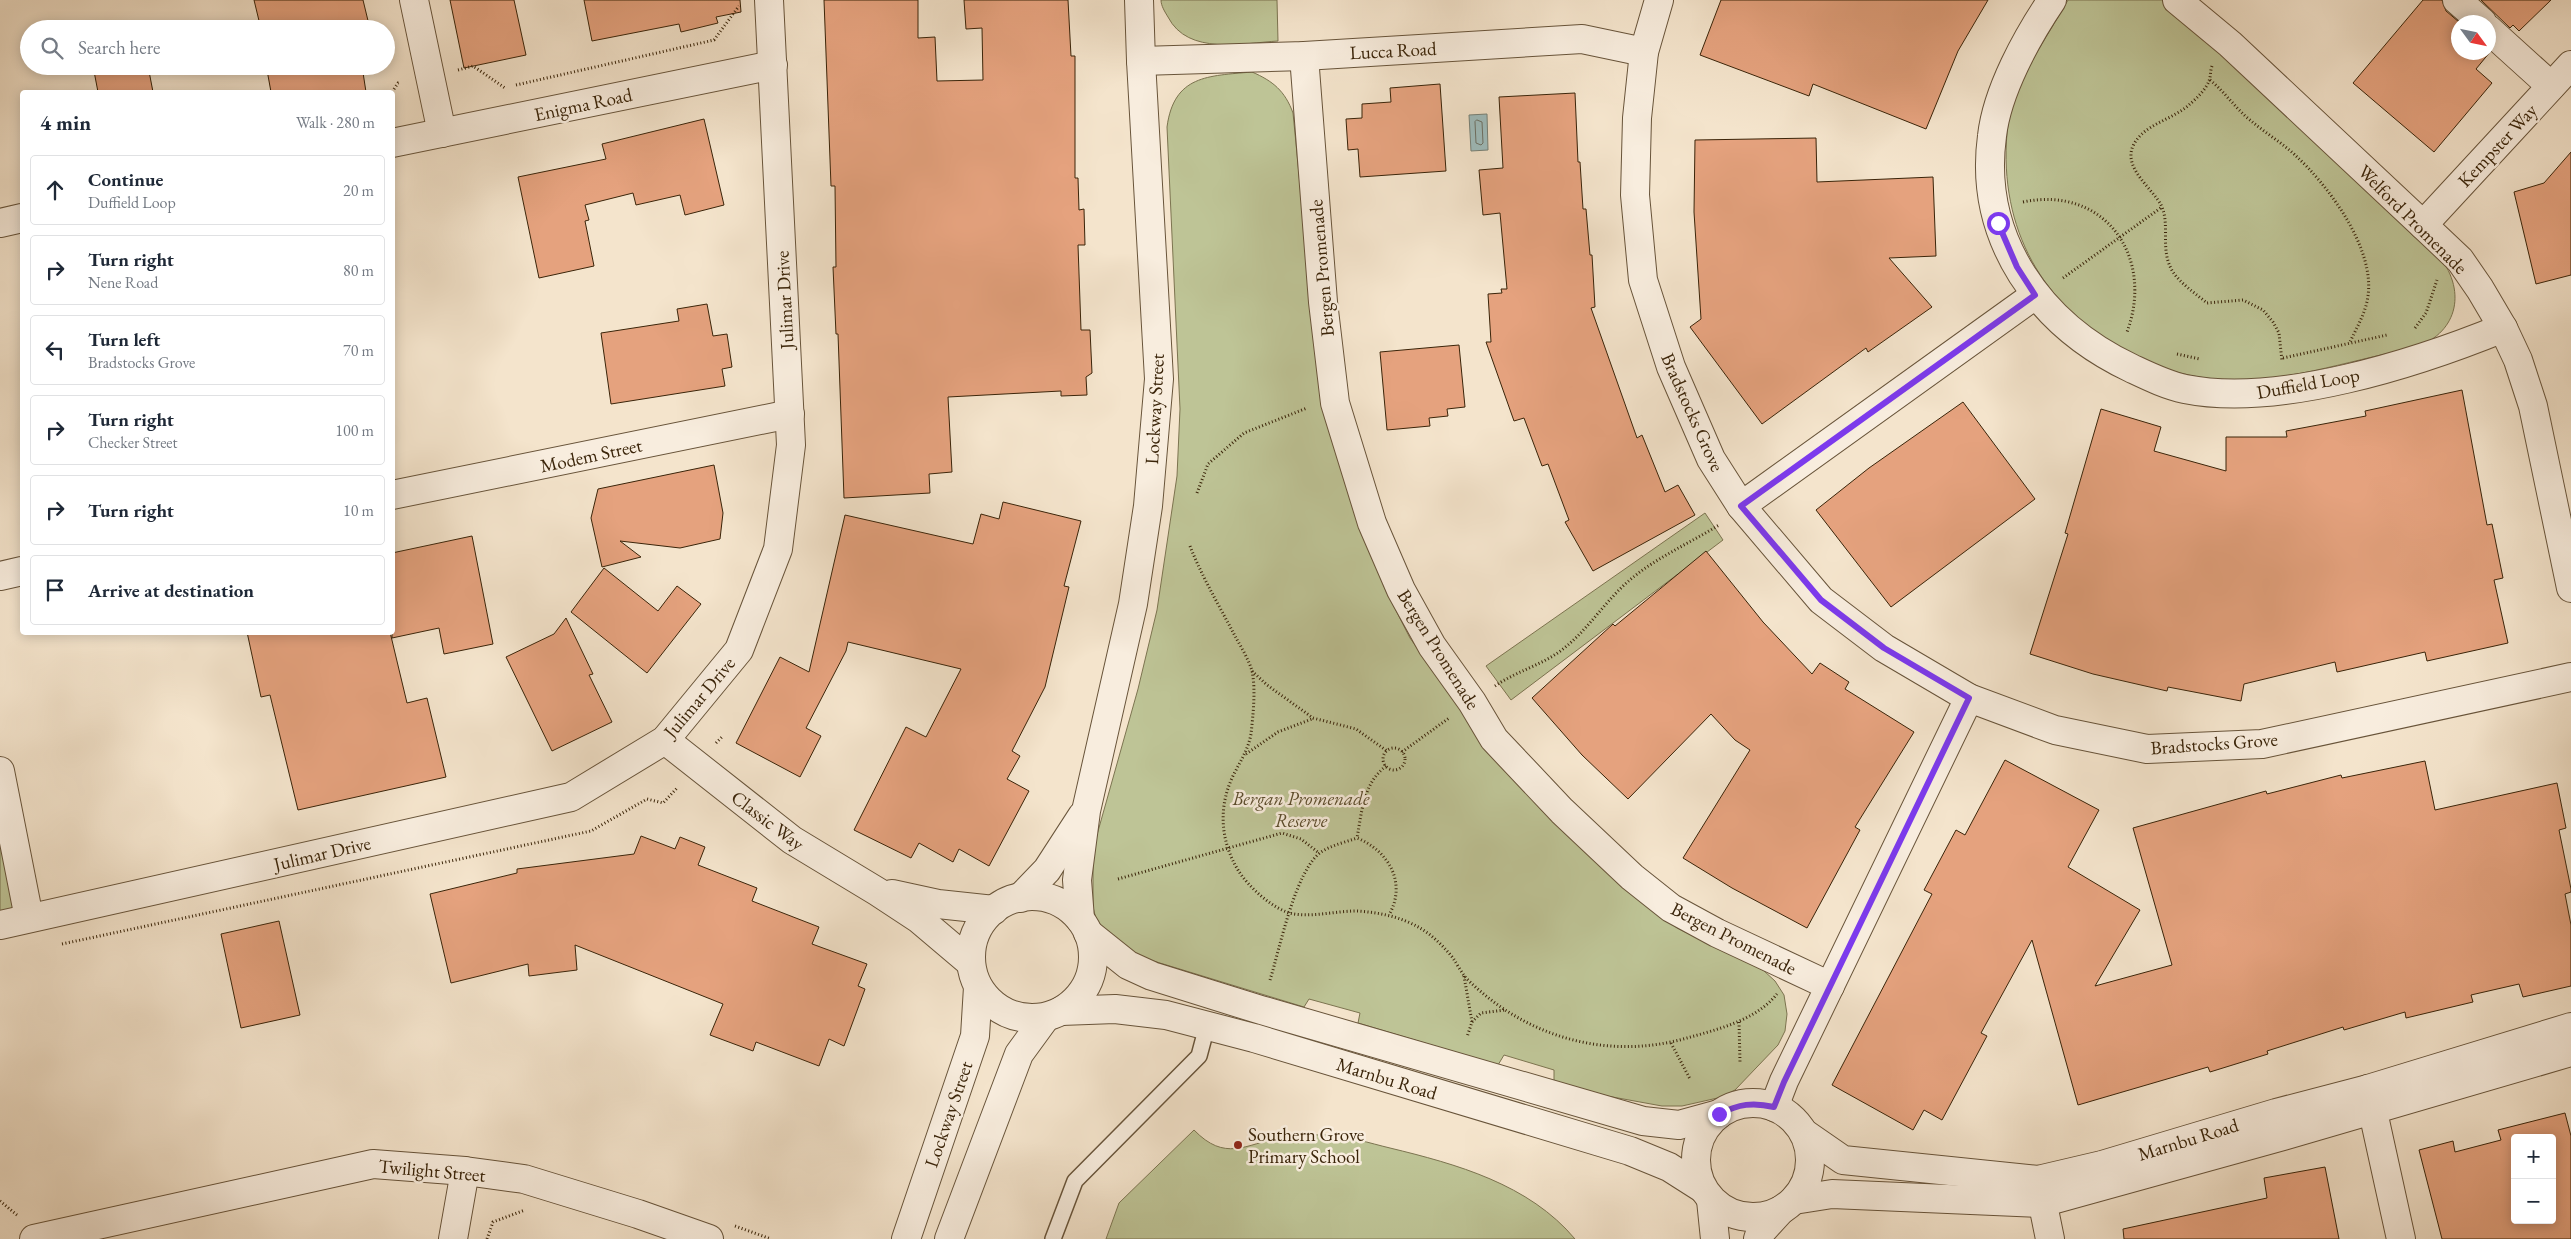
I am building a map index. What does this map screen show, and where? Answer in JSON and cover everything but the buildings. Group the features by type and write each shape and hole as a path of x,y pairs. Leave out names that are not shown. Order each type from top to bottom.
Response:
{"street":[{"path":"414,0 442,133"},
{"name":"Julimar Drive","path":"0,925 571,797 665,740 739,650 778,549 791,445 769,0"},
{"name":"Lockway Street","path":"1084,926 1077,880 1086,811 1134,604 1148,506 1159,379 1140,61 1139,0"},
{"name":"Bradstocks Grove","path":"1659,0 1644,52 1637,118 1635,195 1643,280 1671,367 1711,459 1741,506 1821,600 1884,648 1969,698 2055,730 2147,749 2262,744 2571,677"},
{"name":"Duffield Loop","path":"2052,0 2012,71 1992,134 1990,182 1998,223 2017,267 2035,295 2060,322 2105,356 2160,382 2185,389 2243,394 2269,392 2328,381 2444,352 2503,328"},
{"name":"Welford Promenade","path":"2177,0 2230,44 2460,260 2503,328 2518,360 2533,406 2571,588"},
{"path":"2457,0 2474,15"},
{"path":"2496,36 2551,86"},
{"name":"Lucca Road","path":"1140,61 1304,56 1582,39 1644,52"},
{"name":"Bergen Promenade","path":"1304,56 1323,302 1335,403 1372,522 1401,590 1419,622 1494,739 1562,811 1632,877 1671,908 1717,933 1830,986"},
{"name":"Enigma Road","path":"395,142 773,65"},
{"name":"Kempster Way","path":"2424,225 2571,66"},
{"path":"0,223 20,218"},
{"path":"1741,506 2035,295"},
{"name":"Modem Street","path":"395,494 790,414"},
{"path":"0,576 20,572"},
{"path":"1774,1107 1784,1082 1969,698"},
{"name":"Classic Way","path":"665,740 792,840 919,919 975,975"},
{"path":"0,771 29,918"},
{"name":"Lockway Street","path":"1020,898 1047,870 1086,811"},
{"name":"Classic Way","path":"878,892 938,904 994,910"},
{"path":"949,1239 1019,1054 1054,1014 1074,1002 1090,977 1093,962 1092,947 1084,926 1067,908 1053,900 1036,897 1020,898 994,910 980,925 973,943 975,975 1000,1010 1030,1019 1054,1014"},
{"name":"Marnbu Road","path":"1084,926 1128,964 1152,976 1261,1010 1643,1121 1679,1125 1719,1114"},
{"name":"Lockway Street","path":"906,1239 975,1036 975,975"},
{"name":"Marnbu Road","path":"1054,1014 1147,1011 1207,1026 1630,1151 1669,1167 1707,1194"},
{"name":"Marnbu Road","path":"2370,1100 2571,1027"},
{"name":"Marnbu Road","path":"1788,1205 1832,1194 2039,1191 2102,1165 2276,1113 2370,1100 2571,1052"},
{"path":"2370,1100 2401,1239"},
{"path":"1715,1239 1707,1194 1697,1173 1696,1156 1699,1140 1707,1126 1719,1114 1736,1106 1755,1103 1774,1107 1796,1122 1804,1133 1810,1150 1810,1168 1805,1185 1760,1233 1758,1239"},
{"name":"Marnbu Road","path":"1804,1133 1843,1160 2039,1191"},
{"name":"Twilight Street","path":"34,1239 373,1164 465,1171 532,1182 709,1239"},
{"path":"453,1239 465,1171"},
{"path":"2039,1191 2050,1239"},
{"path":"1707,1194 1726,1211 1744,1217 1764,1217 1788,1205"}],"lane":[{"path":"1053,1239 1075,1181 1199,1056 1207,1026"}],"path":[{"path":"393,90 398,83 473,66 502,88 714,40 740,4 740,0"},
{"path":"2216,61 2211,69 2210,80 2201,93 2178,115 2150,128 2140,136 2133,147 2130,159 2139,176 2162,207 2164,243 2174,272 2207,303 2243,300 2262,310 2273,322 2279,333 2283,366"},
{"path":"2210,80 2222,90 2250,121 2285,146 2312,173 2338,204 2357,240 2369,283 2367,304 2350,342"},
{"path":"2027,210 2025,202 2039,199 2069,202 2098,216 2110,225 2120,237 2128,250 2136,281 2136,298 2126,334"},
{"path":"2060,280 2162,207"},
{"path":"2056,274 2065,286"},
{"path":"2412,330 2420,324 2426,313 2440,275"},
{"path":"2118,330 2133,338"},
{"path":"2272,359 2391,334"},
{"path":"2175,353 2208,360"},
{"path":"1197,493 1208,464 1244,433 1296,411 1311,408"},
{"path":"1495,686 1511,675 1558,653 1586,628 1620,589 1642,570 1720,525"},
{"path":"1190,546 1252,671 1266,685 1313,718 1356,730 1387,751"},
{"path":"1252,671 1253,713 1246,754 1232,779 1222,826 1226,847 1238,870 1248,885 1264,898 1290,913 1306,915 1356,911 1389,915 1424,931 1436,939 1464,975 1479,990 1506,1010 1534,1027 1584,1044 1635,1048 1671,1043 1739,1022 1767,1005 1776,994"},
{"path":"1402,752 1456,714"},
{"path":"1246,754 1278,732 1313,718"},
{"path":"1396,748 1402,752 1405,758 1402,766 1396,769 1386,766 1384,757 1387,751 1396,748"},
{"path":"1357,838 1366,790 1376,774 1386,766"},
{"path":"1118,879 1206,852 1282,832 1302,839 1319,854"},
{"path":"1270,980 1297,889 1319,854 1357,838"},
{"path":"1357,838 1382,853 1393,869 1396,881 1396,894 1389,915"},
{"path":"1464,975 1472,1022"},
{"path":"1467,1037 1472,1022 1481,1013 1506,1010"},
{"path":"1739,1022 1740,1062"},
{"path":"1671,1043 1690,1079"}],"green space":[{"path":"1161,0 1277,0 1278,41 1233,45 1202,42 1189,37 1177,29 1164,11"},
{"path":"2068,0 2163,0 2173,8 2442,260 2450,274 2455,302 2446,326 2437,336 2424,344 2409,349 2313,371 2265,379 2240,380 2204,378 2158,366 2126,351 2096,333 2049,288 2032,261 2019,232 2010,201 2006,168 2007,133 2015,98 2030,64"},
{"name":"Bergan Promenade Reserve","path":"1252,72 1272,83 1282,93 1293,113 1321,400 1366,543 1386,591 1410,638 1493,755 1545,814 1621,885 1677,928 1763,970 1775,981 1784,995 1787,1014 1785,1031 1778,1045 1735,1090 1722,1097 1682,1106 1662,1106 1607,1096 1554,1081 1554,1070 1504,1055 1498,1065 1358,1023 1360,1013 1309,999 1304,1007 1137,956 1108,938 1097,923 1093,907 1093,849 1138,689 1157,610 1177,476 1180,409 1167,127 1171,110 1177,97 1185,88 1208,77"},
{"path":"1705,513 1723,540 1511,700 1486,666"},
{"path":"0,823 18,912 0,916"},
{"path":"1194,1130 1205,1140 1216,1146 1226,1148 1246,1147 1286,1136 1327,1135 1359,1140 1440,1161 1465,1169 1514,1190 1557,1220 1575,1239 1106,1239 1119,1203"}],"water":[{"path":"1487,114 1488,150 1471,151 1469,115"}],"place":[{"name":"Southern Grove Primary School","path":"1238,1145"}],"route":[{"path":"1719,1114 1736,1106 1755,1103 1774,1107 1784,1082 1953,736 1969,698 1884,648 1821,600 1741,506 2035,295 2017,267 1998,223"}]}
